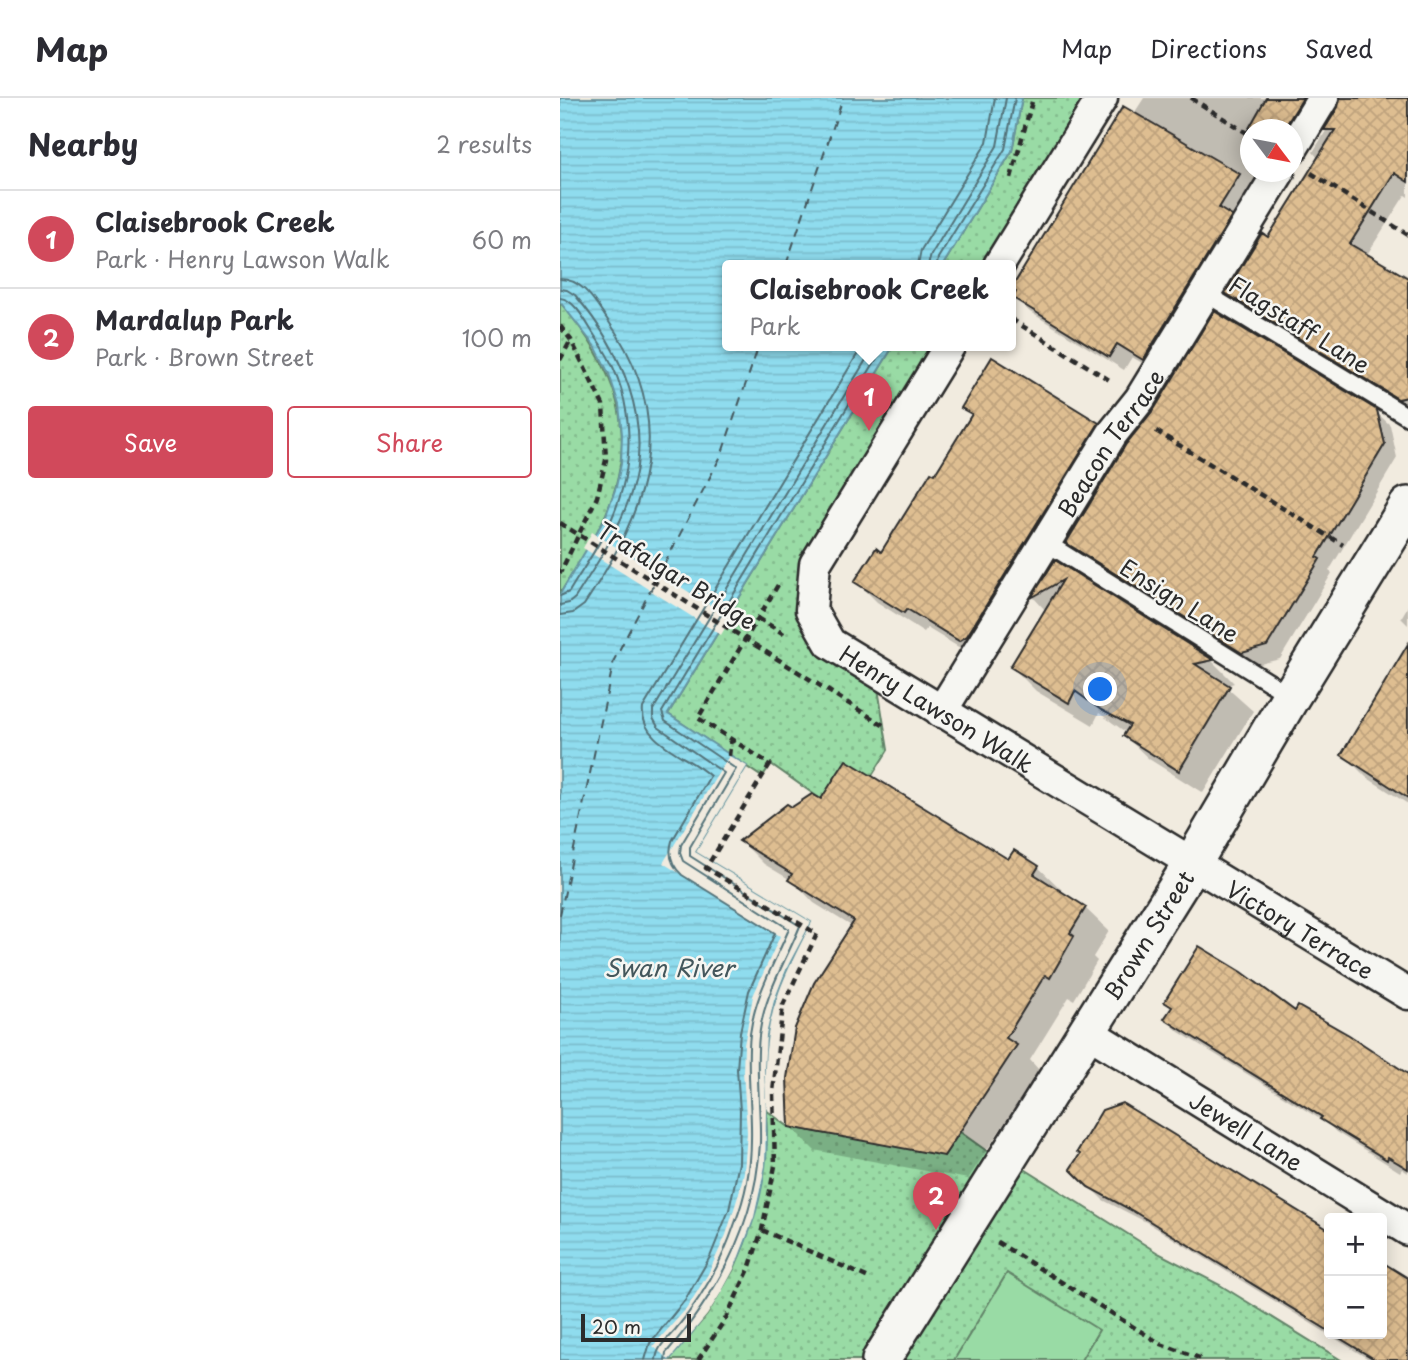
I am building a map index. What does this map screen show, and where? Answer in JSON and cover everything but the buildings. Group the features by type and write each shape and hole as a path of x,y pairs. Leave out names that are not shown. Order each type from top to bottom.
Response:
{"street":[{"path":"1002,260 1102,98"},
{"name":"Beacon Terrace","path":"1303,140 1323,98"},
{"name":"Beacon Terrace","path":"941,712 1112,434 1134,407 1205,293 1279,182"},
{"name":"Henry Lawson Walk","path":"946,351 816,564 811,610 830,643 1192,864"},
{"name":"Brown Street","path":"881,1360 1192,864 1408,506"},
{"name":"Victory Terrace","path":"1192,864 1408,994"},
{"name":"Jewell Lane","path":"1086,1031 1408,1230"}],"lane":[{"name":"Flagstaff Lane","path":"1205,293 1408,417"},
{"name":"Ensign Lane","path":"1045,542 1291,696"}],"path":[{"path":"1191,98 1240,128"},
{"path":"1303,170 1408,235"},
{"path":"1016,323 1134,407 1373,563"},
{"path":"560,326 571,340 603,405 606,460 597,497 560,573"},
{"path":"560,360 571,340"},
{"name":"Trafalgar Bridge","path":"560,523 883,725"},
{"path":"698,1360 726,1318 749,1269 762,1230 775,1166 773,1092 783,1005 817,934 706,868 771,764 698,718 781,581"},
{"path":"729,756 731,739"},
{"path":"762,1230 871,1279"},
{"path":"997,1242 1161,1344 1205,1360"}],"green space":[{"path":"1022,98 1102,98 1002,260 946,260 1012,151"},
{"path":"560,302 579,326 608,376 617,401 621,455 616,484 606,514 560,594"},
{"path":"890,351 946,351 815,564 811,610 875,670 888,750 846,817 771,764 762,777 668,714"},
{"path":"766,1110 789,1127 897,1146 909,1127 944,1156 960,1132 1005,1164 1007,1158 1158,1253 1220,1285 1341,1360 669,1360 707,1315 734,1269 745,1243 767,1139"},
{"path":"1007,1273 1099,1330 1081,1360 954,1360"}],"water":[{"name":"Swan River","path":"560,98 1022,98 1012,151 946,260 722,260 722,351 890,351 668,714 747,766 695,852 811,922 778,992 768,1028 764,1067 767,1130 765,1168 753,1221 719,1295 669,1360 560,1360 560,594 605,518 621,464 622,434 619,405 609,374 596,348 560,302"}],"pier":[{"path":"592,532 731,618 721,635 583,548"},
{"path":"729,756 747,766 695,852 811,922 787,967 774,1000 766,1035 765,1166 754,1217 734,1269 722,1291 707,1315 669,1360 653,1346 687,1308 708,1274 726,1235 739,1193 744,1172 747,1132 744,1045 753,996 780,936 663,863"}],"ferry route":[{"path":"788,260 843,98"},
{"path":"560,915 614,660 721,456 757,351"}],"place":[{"name":"Claisebrook Creek","path":"869,431"},
{"name":"Mardalup Park","path":"936,1230"}]}
